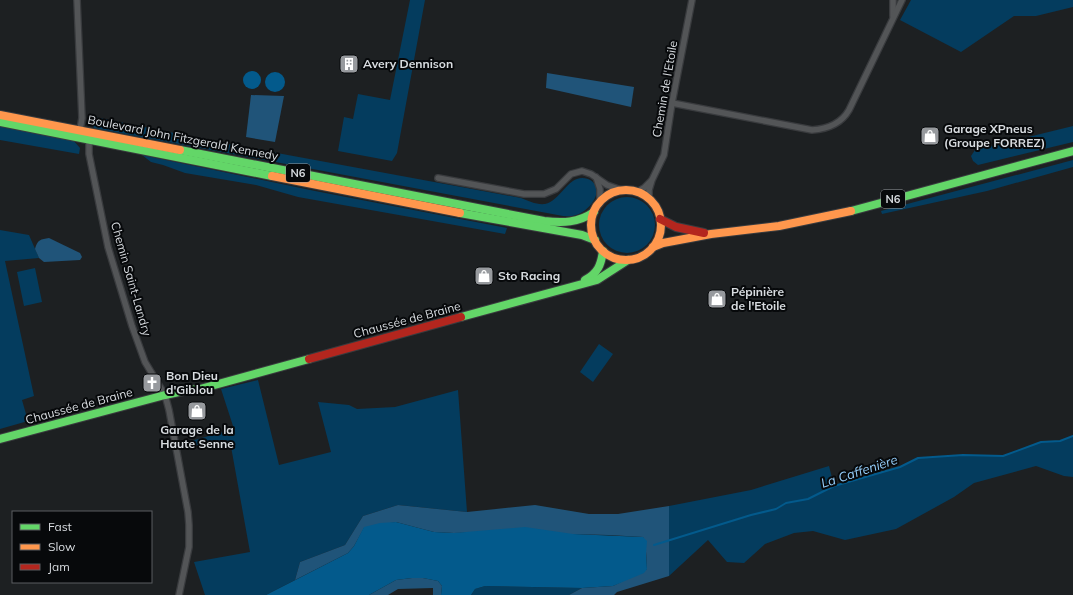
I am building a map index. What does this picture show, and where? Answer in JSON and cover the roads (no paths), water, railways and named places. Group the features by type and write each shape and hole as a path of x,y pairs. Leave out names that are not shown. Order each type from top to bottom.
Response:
{"main road":[{"name":"Boulevard John Fitzgerald Kennedy","path":"0,115 540,220 572,222 585,219 594,212"},
{"name":"Boulevard John Fitzgerald Kennedy","path":"0,122 582,235 595,240"},
{"name":"N6","path":"711,234 680,230 672,227 660,219 656,208 649,199 637,192 624,191 611,194 600,203 592,218 592,229 595,240 603,251 614,258 628,260 640,257 663,243 711,234 779,226 846,212 1073,150"},
{"path":"653,248 659,237 661,225 660,219"},
{"name":"Chaussée de Braine","path":"188,390 200,384 584,281 598,272 601,266 603,251"},
{"name":"Chaussée de Braine","path":"0,439 165,395 200,389 597,280 618,265 628,260"}],"street":[{"path":"77,0 82,118 80,130"},
{"name":"Chemin de l'Etoile","path":"649,199 649,190 652,180 664,155 672,103 692,0"},
{"path":"893,0 893,19"},
{"path":"672,103 812,130 830,126 843,118 849,110 902,0"},
{"name":"Chemin Saint-Landry","path":"89,140 89,154 108,247 138,344 145,362 165,395 174,437 189,525 189,547 179,595"},
{"path":"438,178 534,195 550,193 571,174 578,171 586,172 607,185 624,191"},
{"path":"596,177 600,189 600,203"},
{"name":"Chemin de l'Etoile","path":"637,192 644,188 652,180"}],"waterway":[{"name":"La Caffenière","path":"654,545 751,515 776,509 786,503 808,499 834,486 900,467 918,458 963,455 1003,456 1041,442 1060,441 1073,436"}],"place":[{"name":"Avery Dennison","path":"349,64"},
{"name":"Garage XPneus (Groupe FORREZ)","path":"930,136"},
{"name":"Sto Racing","path":"484,276"},
{"name":"Pépinière de l'Etoile","path":"717,299"},
{"name":"Bon Dieu d'Giblou","path":"152,383"},
{"name":"Garage de la Haute Senne","path":"197,411"}]}
